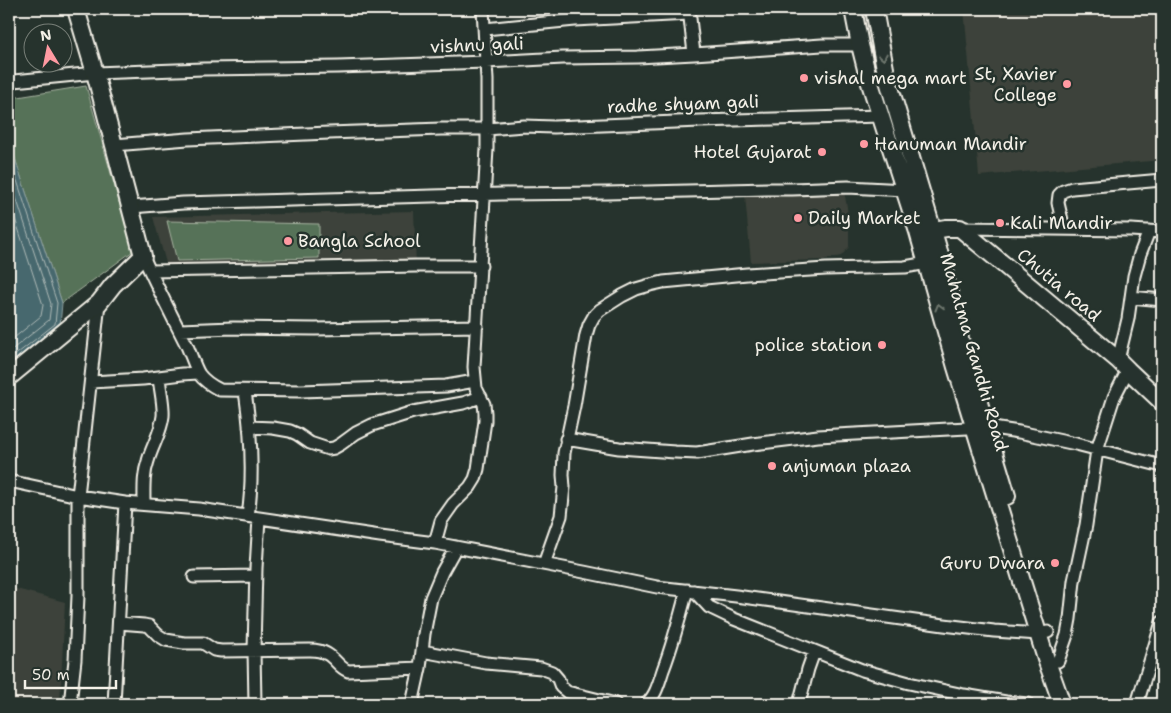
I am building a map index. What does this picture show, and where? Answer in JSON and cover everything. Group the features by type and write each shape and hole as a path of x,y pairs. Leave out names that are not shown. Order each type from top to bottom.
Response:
{"main road":[{"path":"9,377 98,303 113,285 147,263 76,9"},
{"name":"Mahatma Gandhi Road","path":"853,9 860,45 905,190 925,231 941,258 980,427 1043,633 1062,704"},
{"name":"Mahatma Gandhi Road","path":"874,9 886,74 925,231 927,263 956,367 980,427"},
{"path":"925,231 960,228"},
{"name":"Chutia road","path":"960,228 1123,365 1162,402"},
{"name":"Mahatma Gandhi Road","path":"1043,633 1058,661 1073,704"}],"street":[{"path":"434,543 440,521 475,479 485,420 484,404 476,388 474,358 487,129 483,9"},
{"path":"485,29 689,11 694,54"},
{"name":"vishnu gali","path":"9,79 14,81 95,73 203,69 338,67 638,57 822,45 860,45"},
{"name":"radhe shyam gali","path":"114,144 329,133 487,129 524,126 554,127 700,120 881,116"},
{"path":"1064,229 1058,203 1059,195 1063,191 1072,188 1162,180"},
{"path":"130,207 183,203 768,188 792,190 848,187 905,190"},
{"path":"960,228 1162,232"},
{"path":"1058,661 1067,635 1074,581 1086,526 1097,450 1123,365 1128,318 1137,265 1149,231"},
{"path":"475,381 446,386 424,387 301,391 220,390 212,386 198,373 189,349 147,263 480,266"},
{"path":"544,564 561,516 564,487 563,461 584,345 589,325 600,310 629,292 650,284 794,270 904,267 927,263"},
{"path":"1131,297 1162,300"},
{"path":"70,704 78,605 78,496 98,303"},
{"path":"180,330 477,326"},
{"path":"91,382 198,373"},
{"path":"144,504 145,472 161,428 163,417 159,377"},
{"path":"245,391 249,427 256,576 254,704"},
{"path":"249,427 290,431 310,443 328,449 334,448 356,433 372,426 418,411 454,405 481,397"},
{"path":"566,439 619,448 697,453 818,436 980,427 1018,432 1162,466"},
{"path":"9,481 78,496 199,509 456,546 657,588 994,631 1043,633"},
{"path":"114,704 125,502"},
{"path":"412,704 420,668 426,620 431,598 456,546"},
{"path":"194,577 256,576"},
{"path":"690,591 709,607 734,619 862,670 964,695 1028,704"},
{"path":"646,704 655,692 690,591"},
{"path":"118,622 150,626 158,635 166,640 202,643 214,650 319,651 328,654 341,668 348,671 420,668"},
{"path":"1136,704 1162,622"},
{"path":"422,651 486,663 541,668 552,672 558,679 561,687 567,692 616,704"},
{"path":"799,704 814,652"}],"shaded area":[{"name":"St, Xavier College","path":"964,9 1162,9 1162,160 979,176"},
{"name":"Daily Market","path":"844,191 847,207 849,247 841,256 823,260 751,262 745,196"},
{"name":"Bangla School","path":"414,211 416,266 168,270 153,217"},
{"path":"9,587 65,602 60,704 9,704"}],"green space":[{"path":"86,86 133,251 62,303 9,140 9,96 18,97"},
{"path":"167,221 319,224 319,258 177,261"}],"water":[{"path":"9,140 62,303 60,326 9,366"}],"place":[{"name":"vishal mega mart","path":"804,78"},
{"name":"St, Xavier College","path":"1067,84"},
{"name":"Hanuman Mandir","path":"864,144"},
{"name":"Hotel Gujarat","path":"822,152"},
{"name":"Daily Market","path":"798,218"},
{"name":"Kali Mandir","path":"1000,223"},
{"name":"Bangla School","path":"288,241"},
{"name":"police station","path":"882,345"},
{"name":"anjuman plaza","path":"772,466"},
{"name":"Guru Dwara","path":"1055,563"}]}
